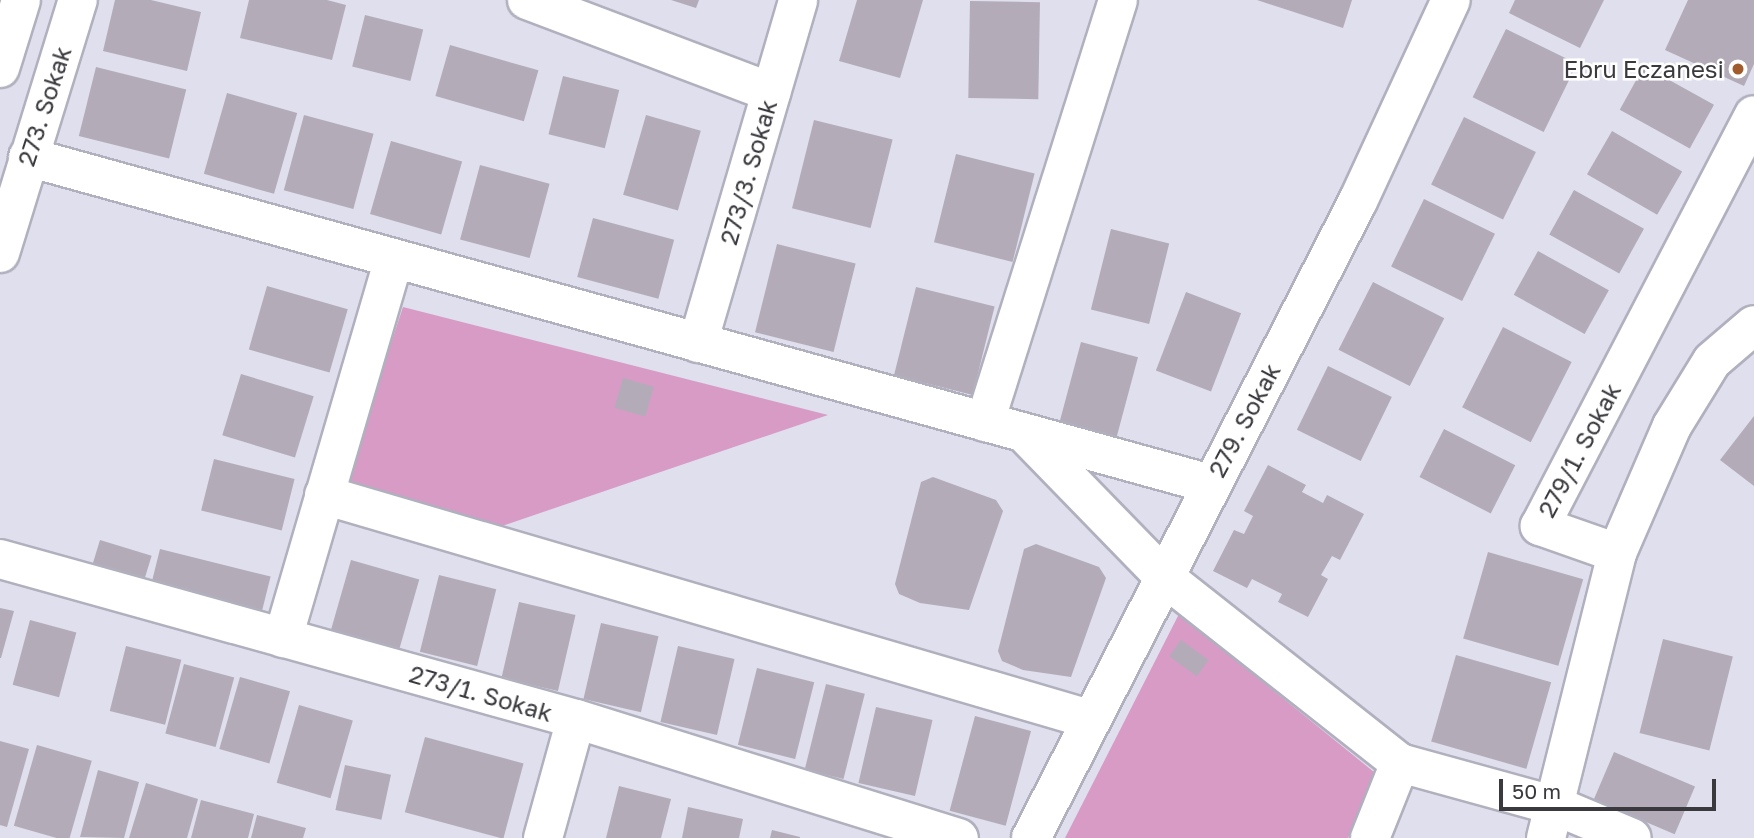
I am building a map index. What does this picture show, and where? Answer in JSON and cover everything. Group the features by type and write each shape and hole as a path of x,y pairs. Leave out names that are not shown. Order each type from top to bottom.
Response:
{"street":[{"path":"0,68 21,0"},
{"name":"273. Sokak","path":"0,253 78,0"},
{"path":"527,0 771,92"},
{"name":"273/3. Sokak","path":"698,343 798,0"},
{"path":"985,422 1118,0"},
{"name":"279. Sokak","path":"1031,838 1089,719 1358,201 1451,0"},
{"name":"279/1. Sokak","path":"1617,553 1540,526 1754,115"},
{"path":"28,157 1210,485"},
{"path":"283,638 394,259"},
{"path":"1551,822 1617,553 1678,415 1712,361 1754,325"},
{"path":"1023,433 1163,576 1400,763 1551,822 1611,834"},
{"path":"324,495 1089,719"},
{"name":"273/1. Sokak","path":"0,559 576,719 959,838"},
{"path":"543,838 576,719"},
{"path":"1370,838 1400,763"}],"shaded area":[{"path":"403,307 828,415 499,527 345,483"},
{"path":"1179,614 1374,772 1348,838 1065,838"}],"building":[{"path":"115,0 151,0 201,12 187,71 103,51"},
{"path":"249,0 327,0 346,5 332,60 240,38"},
{"path":"671,0 699,0 696,8"},
{"path":"857,0 923,0 900,78 839,61"},
{"path":"1257,0 1352,0 1343,28"},
{"path":"1515,0 1604,0 1580,48 1509,13"},
{"path":"1688,0 1754,0 1754,64 1744,86 1665,50"},
{"path":"970,1 1040,2 1038,99 968,98"},
{"path":"365,15 423,30 410,81 352,66"},
{"path":"1506,29 1577,64 1544,132 1473,97"},
{"path":"450,45 538,70 524,121 435,96"},
{"path":"1644,66 1714,105 1690,149 1620,110"},
{"path":"96,67 186,89 169,158 79,136"},
{"path":"563,76 619,90 605,148 548,134"},
{"path":"227,93 297,113 274,194 204,174"},
{"path":"304,115 374,134 353,209 284,190"},
{"path":"646,115 701,131 678,210 623,195"},
{"path":"1464,117 1536,152 1503,219 1431,184"},
{"path":"814,120 893,140 871,228 792,208"},
{"path":"1612,131 1682,172 1657,215 1587,174"},
{"path":"391,141 462,161 441,234 370,214"},
{"path":"956,154 1035,174 1013,262 934,242"},
{"path":"480,165 550,184 530,258 460,239"},
{"path":"1574,190 1644,229 1619,273 1549,235"},
{"path":"1424,199 1495,234 1462,301 1391,266"},
{"path":"593,218 674,240 658,299 577,277"},
{"path":"1111,229 1169,244 1149,324 1091,310"},
{"path":"777,244 856,264 834,352 755,332"},
{"path":"1538,251 1609,290 1585,334 1514,295"},
{"path":"1373,282 1444,318 1410,386 1338,350"},
{"path":"267,286 348,309 330,373 249,349"},
{"path":"916,287 995,307 973,395 894,375"},
{"path":"1186,292 1241,313 1211,392 1156,370"},
{"path":"1503,327 1572,362 1531,442 1462,407"},
{"path":"1081,342 1138,357 1116,438 1059,423"},
{"path":"1328,366 1392,397 1361,461 1297,430"},
{"path":"241,374 314,396 295,457 222,435"},
{"path":"623,378 654,387 645,417 614,408"},
{"path":"1754,416 1754,486 1720,460"},
{"path":"1444,429 1515,465 1491,513 1419,477"},
{"path":"214,459 295,479 282,531 201,510"},
{"path":"1268,465 1306,485 1302,492 1323,503 1327,495 1364,514 1340,560 1332,556 1321,575 1328,579 1308,617 1278,602 1282,594 1252,579 1247,588 1213,571 1234,530 1244,534 1253,516 1244,511"},
{"path":"933,477 996,500 1003,511 969,610 920,603 899,594 895,584 921,482"},
{"path":"100,540 152,556 140,593 89,577"},
{"path":"1036,544 1099,567 1106,578 1071,677 1023,670 1002,661 998,651 1024,549"},
{"path":"160,549 271,577 260,620 149,593"},
{"path":"1488,552 1583,579 1558,666 1463,639"},
{"path":"351,560 419,580 399,650 331,630"},
{"path":"439,575 496,589 477,666 420,652"},
{"path":"519,602 576,615 558,691 501,678"},
{"path":"0,608 14,611 1,658 0,658"},
{"path":"30,620 76,632 59,697 13,685"},
{"path":"601,623 658,636 641,712 583,699"},
{"path":"1663,639 1733,656 1709,751 1640,733"},
{"path":"1181,640 1209,660 1197,676 1169,656"},
{"path":"126,646 181,660 165,725 110,711"},
{"path":"678,646 735,659 717,735 660,722"},
{"path":"1456,655 1551,682 1526,769 1431,742"},
{"path":"184,664 234,677 216,747 165,734"},
{"path":"757,668 814,682 795,759 738,745"},
{"path":"240,677 290,691 269,763 219,749"},
{"path":"826,684 865,694 844,779 805,769"},
{"path":"299,705 353,720 331,798 277,783"},
{"path":"876,707 933,720 915,796 858,783"},
{"path":"975,716 1031,731 1006,826 950,811"},
{"path":"425,737 524,763 504,838 405,812"},
{"path":"0,741 29,749 7,827 0,825"},
{"path":"37,745 92,761 70,838 57,838 14,826"},
{"path":"1614,752 1695,786 1675,834 1594,800"},
{"path":"345,765 391,775 381,820 335,810"},
{"path":"98,770 139,782 124,838 80,837"},
{"path":"146,783 198,799 187,838 129,838"},
{"path":"619,786 671,799 661,838 606,838"},
{"path":"201,800 254,814 248,838 191,838"},
{"path":"688,807 743,819 739,838 682,838"},
{"path":"257,815 306,828 303,838 251,838"},
{"path":"772,830 800,837 800,838 770,838"}],"place":[{"name":"Ebru Eczanesi","path":"1738,69"}]}
